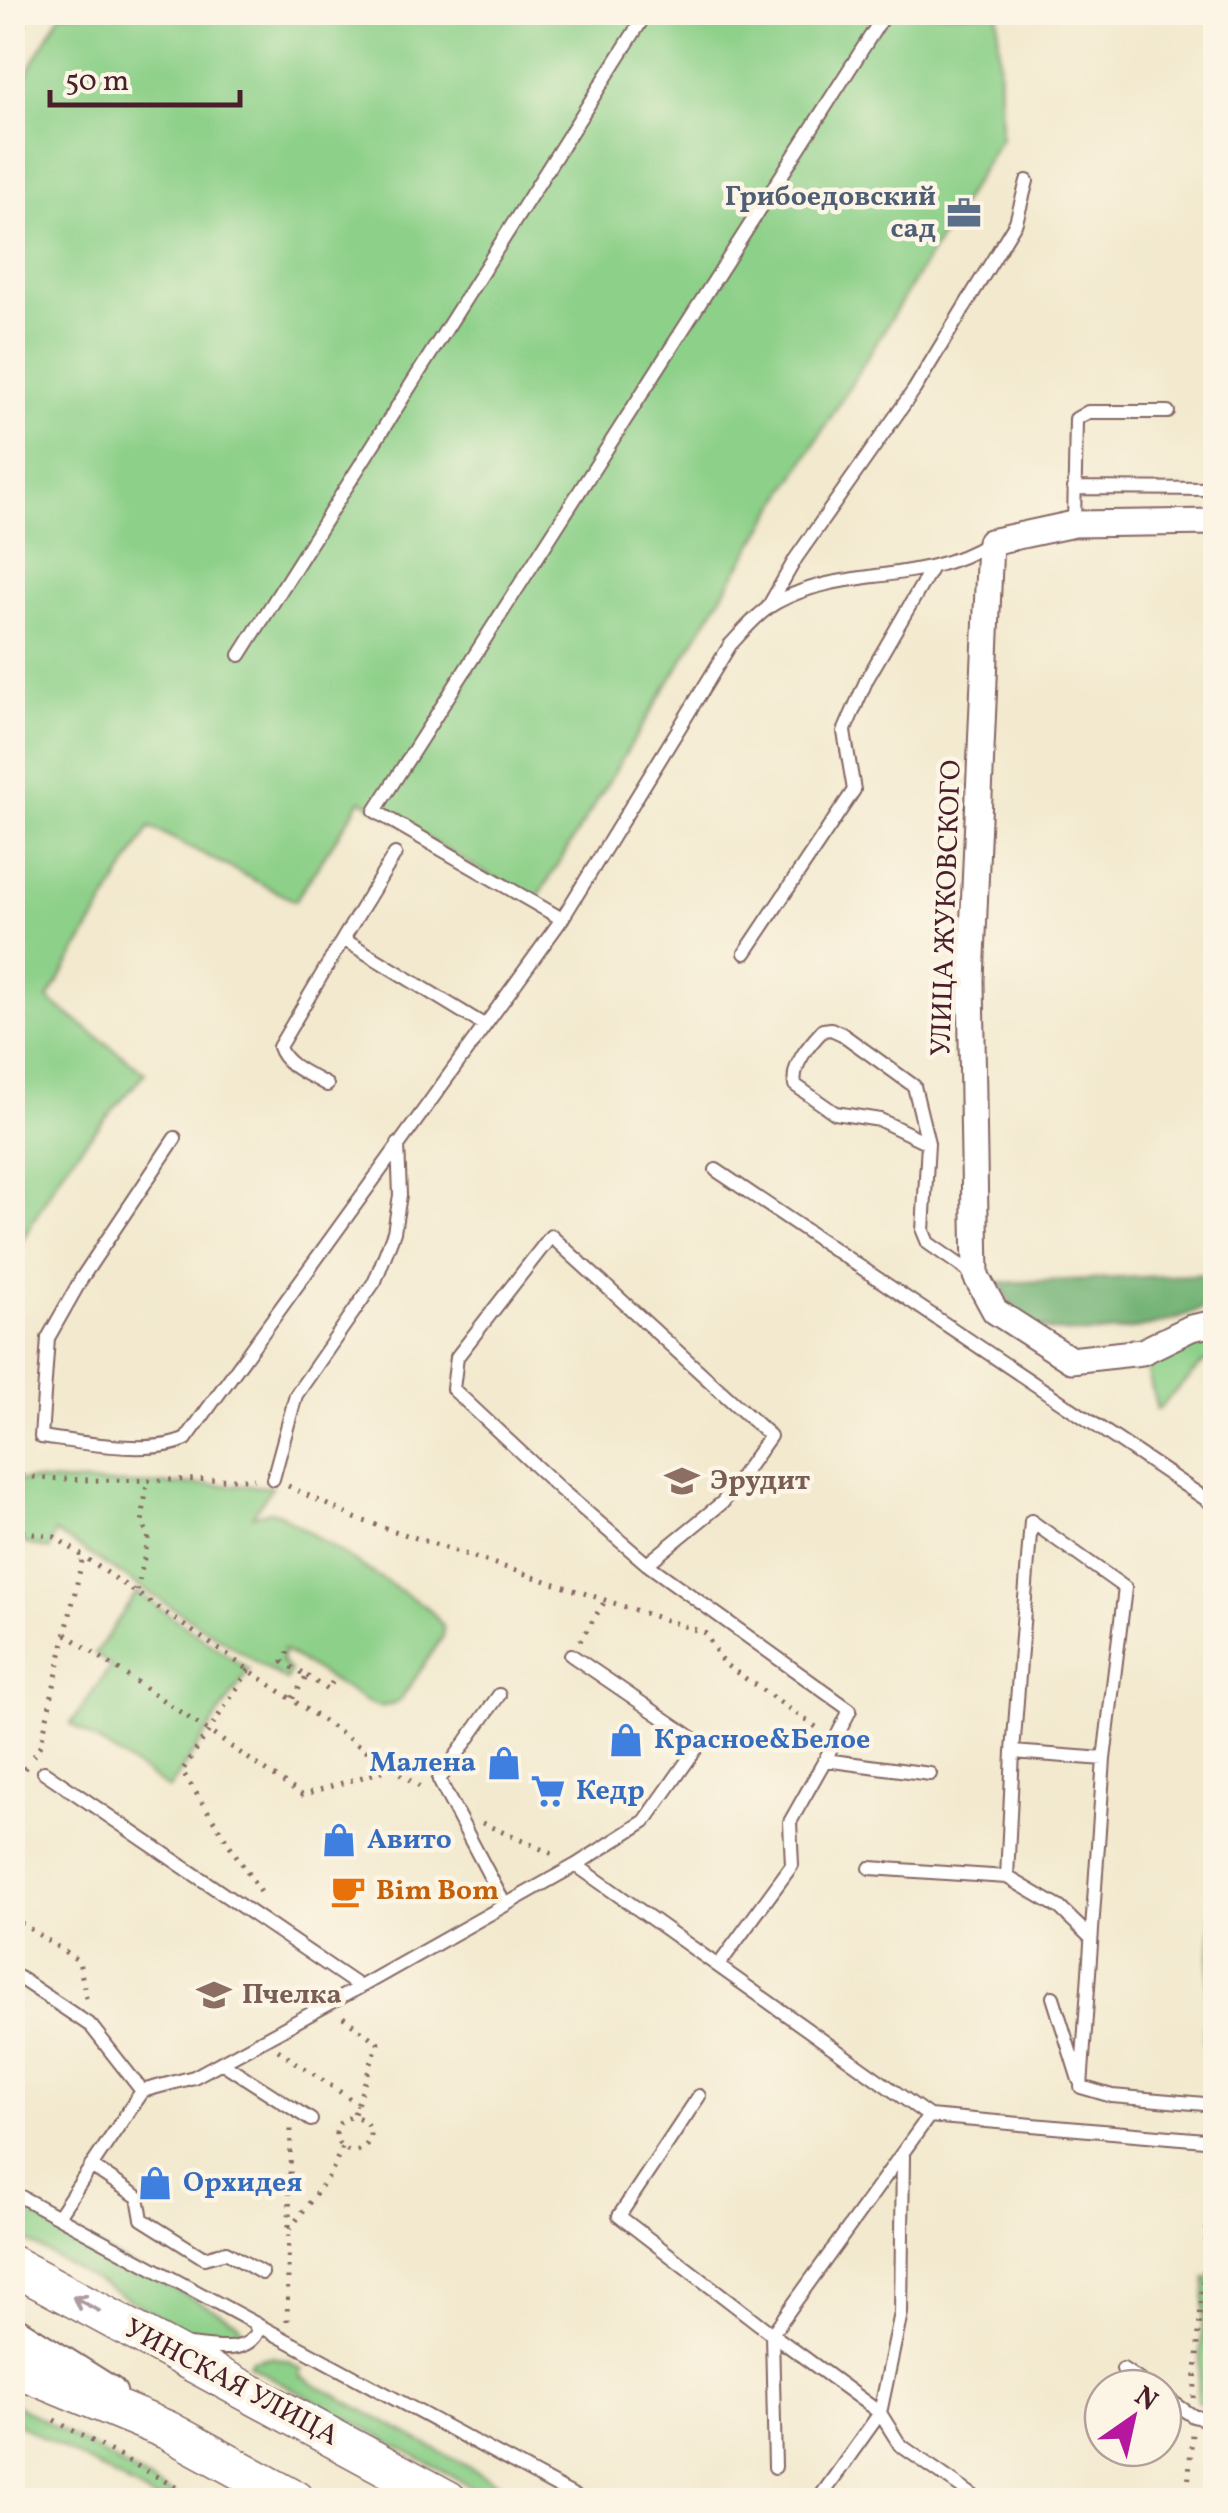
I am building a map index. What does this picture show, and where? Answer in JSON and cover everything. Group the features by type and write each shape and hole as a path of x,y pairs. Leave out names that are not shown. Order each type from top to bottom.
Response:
{"main road":[{"name":"УИНСКАЯ УЛИЦА","path":"12,2265 448,2500"},
{"path":"12,2333 167,2430 296,2500"},
{"path":"12,2366 167,2430"}],"street":[{"path":"990,542 1074,524 1216,522"},
{"name":"УЛИЦА ЖУКОВСКОГО","path":"976,1276 971,980 990,542"},
{"path":"976,1276 994,1310 1071,1360 1142,1352 1191,1328 1216,1323"}],"lane":[{"path":"240,656 647,12"},
{"path":"562,919 375,810 886,12"},
{"path":"765,612 796,558 914,390 986,273 1016,222 1027,181"},
{"path":"1074,524 1074,426 1081,413 1168,412"},
{"path":"1074,488 1216,488"},
{"path":"175,1138 83,1276 48,1338 40,1437 111,1446 175,1444 186,1439 562,919 730,644 777,602 840,582 932,569 965,558 990,542"},
{"path":"745,953 854,790 844,732 867,679 932,569"},
{"path":"327,1085 288,1061 279,1047 395,854"},
{"path":"343,939 484,1025"},
{"path":"928,1143 880,1120 835,1113 795,1085 793,1075 798,1064 823,1030 842,1034 914,1086 928,1143 923,1231 928,1243 976,1276"},
{"path":"273,1479 296,1395 375,1281 394,1232 400,1195 398,1144"},
{"path":"716,1170 1216,1506"},
{"path":"647,1564 723,1502 770,1436 551,1236 458,1357 454,1389 647,1564 850,1710 790,1822 792,1865 718,1966"},
{"path":"1008,1876 1013,1752 1031,1521 1125,1588 1104,1759 1081,2087"},
{"path":"58,2216 142,2091 194,2078 576,1865 645,1821 700,1743 571,1655"},
{"path":"498,1694 439,1780 504,1903"},
{"path":"1013,1752 1104,1759"},
{"path":"825,1760 930,1774"},
{"path":"44,1772 360,1988"},
{"path":"576,1865 929,2116 1214,2140"},
{"path":"870,1868 1008,1876 1060,1908 1091,1938"},
{"path":"12,1973 92,2026 142,2091"},
{"path":"1054,1997 1081,2087"},
{"path":"221,2062 311,2120"},
{"path":"1081,2087 1112,2096 1216,2105"},
{"path":"700,2096 619,2216 880,2414 900,2445 979,2500"},
{"path":"776,2466 772,2334 929,2116"},
{"path":"818,2500 880,2414 901,2313 903,2152"},
{"path":"91,2166 138,2197 142,2219 204,2258 226,2252 262,2273"},
{"path":"12,2192 582,2500"},
{"path":"155,2342 241,2347 252,2342 258,2331 254,2323"},
{"path":"1183,2409 1216,2422"}],"path":[{"path":"12,42 32,12"},
{"path":"12,1474 147,1483 174,1479 273,1479 355,1518 705,1633 722,1663 821,1731"},
{"path":"137,1592 150,1535 142,1523 147,1483"},
{"path":"12,1529 54,1537 456,1811 576,1865"},
{"path":"12,1786 41,1744 83,1556"},
{"path":"571,1655 605,1601"},
{"path":"66,1634 302,1795 392,1768"},
{"path":"288,1652 283,1662 327,1690 332,1681"},
{"path":"249,1670 182,1771 291,1940"},
{"path":"292,1699 307,1676"},
{"path":"12,1917 78,1962 92,2026"},
{"path":"327,2006 378,2042 354,2118"},
{"path":"264,2040 358,2104"},
{"path":"287,2329 292,2107"},
{"path":"354,2118 368,2126 367,2142 358,2150 342,2147 337,2138 344,2120 354,2118"},
{"path":"1187,2500 1214,2140"},
{"path":"288,2231 331,2172 342,2147"},
{"path":"43,2413 199,2500"}],"green space":[{"path":"61,13 998,13 1001,138 535,902 361,800 295,901 150,827 48,999 145,1073 64,1167 13,1256 12,100"},
{"path":"1215,1274 1215,1300 1199,1310 1149,1326 1088,1333 1037,1327 1017,1314 1000,1283"},
{"path":"1215,1327 1215,1361 1204,1362 1157,1410 1145,1360"},
{"path":"13,1481 272,1487 252,1516 270,1511 280,1514 429,1609 443,1626 443,1636 400,1701 390,1705 365,1701 283,1650 281,1662 290,1670 286,1681 55,1532 50,1550 13,1540"},
{"path":"137,1592 249,1670 169,1789 71,1724 111,1666 95,1654"},
{"path":"1215,1874 1215,2072 1210,2070 1204,2040"},
{"path":"13,2202 237,2322 245,2336 240,2341 217,2343 198,2339 13,2233"},
{"path":"1206,2278 1215,2280 1215,2404 1197,2402"},
{"path":"271,2357 287,2361 302,2370 300,2376 529,2500 496,2500 249,2365 252,2360"},
{"path":"13,2403 183,2500 156,2500 13,2421"},
{"path":"1213,2430 1215,2500 1205,2500"}],"place":[{"name":"Грибоедовский сад","path":"964,213"},
{"name":"Эрудит","path":"682,1481"},
{"name":"Красное&Белое","path":"626,1740"},
{"name":"Малена","path":"504,1763"},
{"name":"Кедр","path":"548,1791"},
{"name":"Авито","path":"339,1840"},
{"name":"Bim Bom","path":"348,1891"},
{"name":"Пчелка","path":"214,1995"},
{"name":"Орхидея","path":"155,2183"}]}
